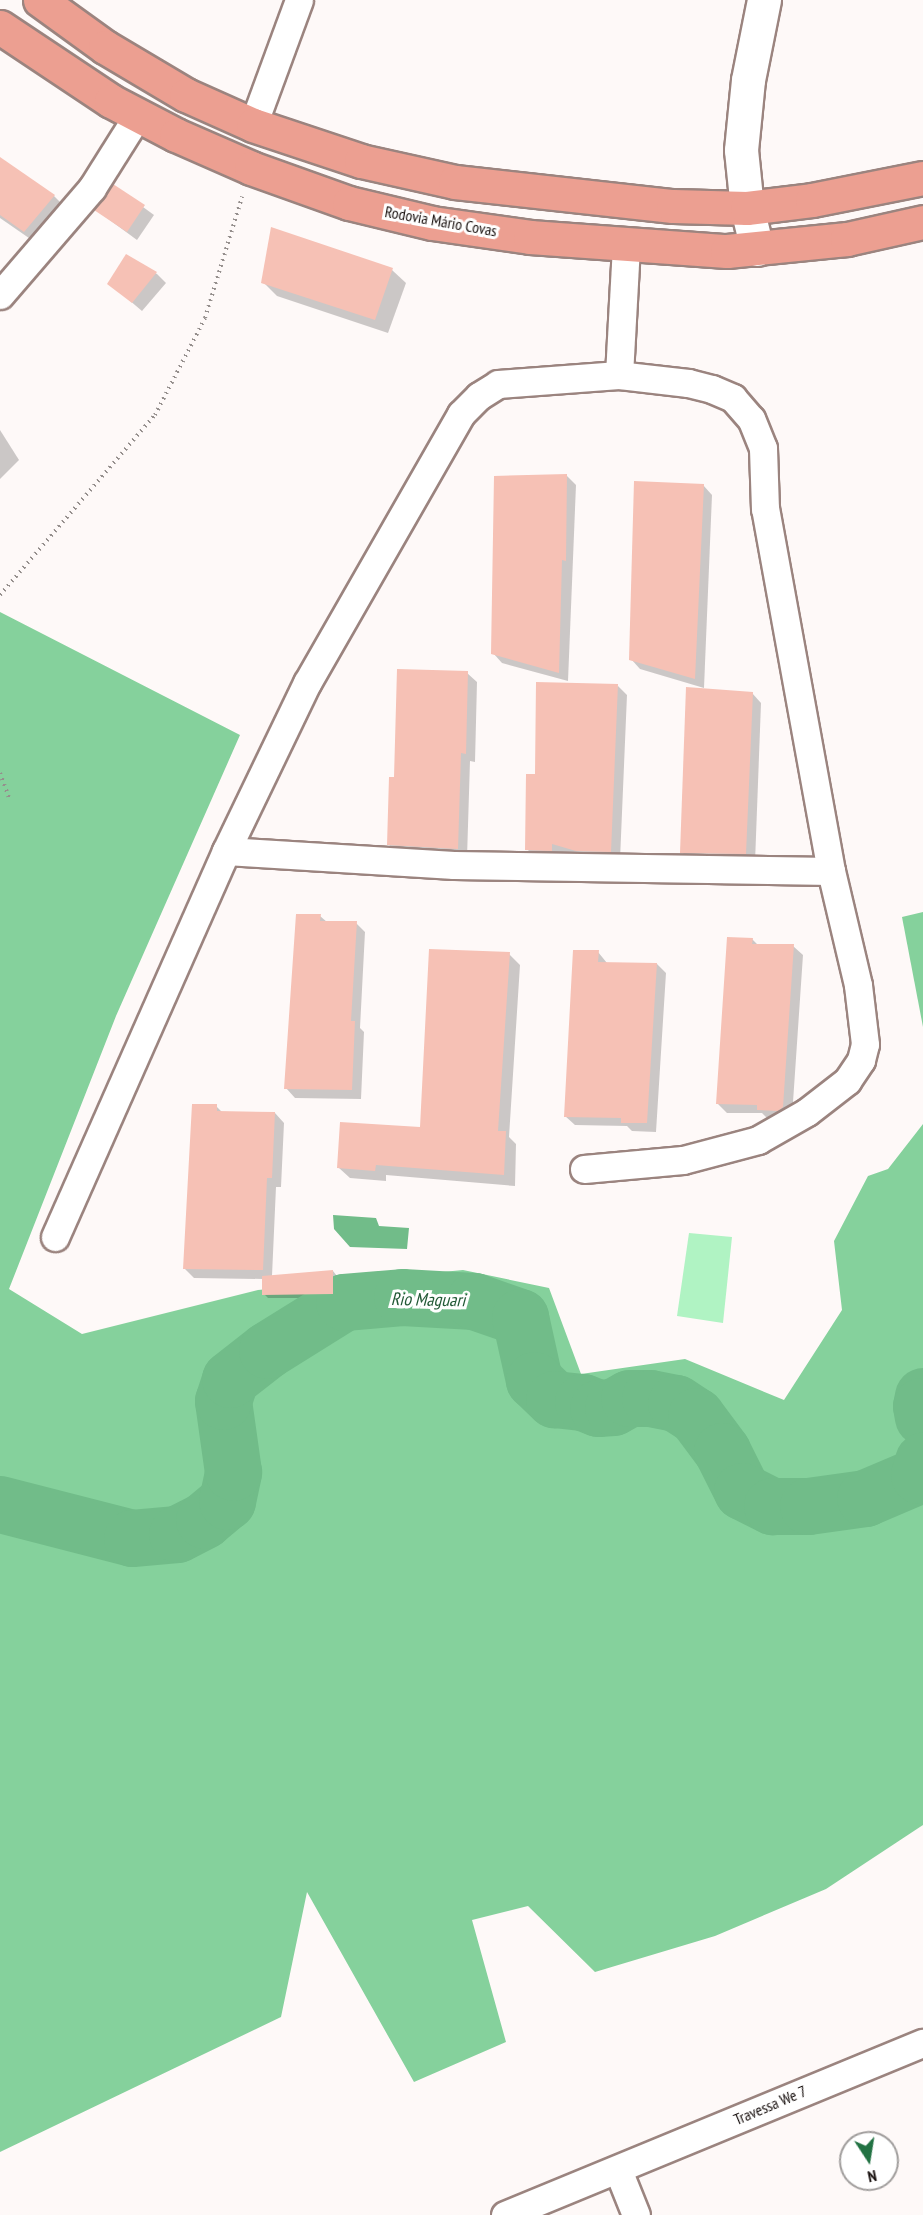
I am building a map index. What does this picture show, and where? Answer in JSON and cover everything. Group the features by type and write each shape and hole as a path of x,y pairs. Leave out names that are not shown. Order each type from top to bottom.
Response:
{"main road":[{"path":"40,0 105,47 186,95 253,125 361,161 456,182 673,206 747,208 801,201 923,178"},
{"path":"757,249 741,169 742,120 764,0"},
{"name":"Rodovia Mário Covas","path":"0,27 138,115 176,135 251,168 349,203 432,223 530,237 727,251 847,238 923,222"}],"street":[{"path":"253,125 299,0"},
{"path":"0,294 92,188 138,115"},
{"path":"619,375 626,244"},
{"path":"55,1237 226,851 307,683 461,414 479,396 498,384 619,375 712,388 733,398 751,419 763,448 765,509 831,871 858,985 864,1044 861,1060 847,1081 807,1112 758,1140 683,1160 584,1169"},
{"path":"226,851 454,865 831,871"},
{"name":"Travessa We 7","path":"618,2170 923,2043"},
{"path":"505,2215 618,2170 636,2215"}],"path":[{"path":"0,594 155,415 205,318 251,168"},
{"path":"0,773 9,798"}],"shaded area":[{"path":"0,612 240,735 116,1016 9,1289 82,1334 258,1290 463,1270 549,1288 581,1374 685,1359 784,1400 842,1310 834,1241 868,1176 888,1169 923,1124 923,1825 826,1889 715,1936 595,1972 528,1906 472,1920 506,2042 414,2082 307,1892 281,2017 0,2152"},
{"path":"923,912 923,1027 902,917"},
{"path":"333,1215 376,1218 379,1226 409,1228 407,1249 350,1247 334,1229"},
{"path":"689,1233 732,1237 723,1323 677,1316"}],"building":[{"path":"0,157 55,195 24,232 0,215"},
{"path":"113,184 145,205 127,232 94,210"},
{"path":"271,227 393,268 375,320 261,283"},
{"path":"126,254 157,272 132,303 107,284"},
{"path":"567,474 566,561 562,560 559,673 491,654 494,476"},
{"path":"634,481 704,484 695,679 629,660"},
{"path":"397,669 468,671 466,754 461,753 458,849 387,845 389,777 394,777"},
{"path":"536,682 618,684 611,852 576,851 552,844 552,851 525,850 526,774 535,774"},
{"path":"686,687 753,692 746,854 680,853"},
{"path":"296,914 321,914 320,921 357,921 351,1021 355,1021 352,1090 284,1089"},
{"path":"727,937 753,938 752,944 794,944 783,1107 778,1111 757,1110 757,1105 716,1104"},
{"path":"429,949 510,952 498,1131 506,1131 504,1175 376,1165 375,1171 337,1168 340,1122 420,1127"},
{"path":"573,950 599,950 598,962 657,963 647,1123 621,1123 621,1118 564,1117"},
{"path":"192,1104 217,1104 217,1111 275,1112 272,1178 267,1178 263,1270 183,1269"},
{"path":"333,1270 333,1294 262,1295 262,1276"}],"waterway":[{"name":"Rio Maguari","path":"0,1504 132,1538 177,1534 204,1520 227,1501 233,1472 223,1401 230,1379 267,1350 344,1302 402,1297 474,1301 520,1317 534,1380 554,1399 583,1402 598,1408 613,1407 629,1398 650,1398 676,1403 696,1416 722,1451 742,1491 772,1506 808,1506 865,1498 919,1475 923,1461"},
{"name":"Rio Maguari","path":"923,1396 921,1406 923,1417"}]}
